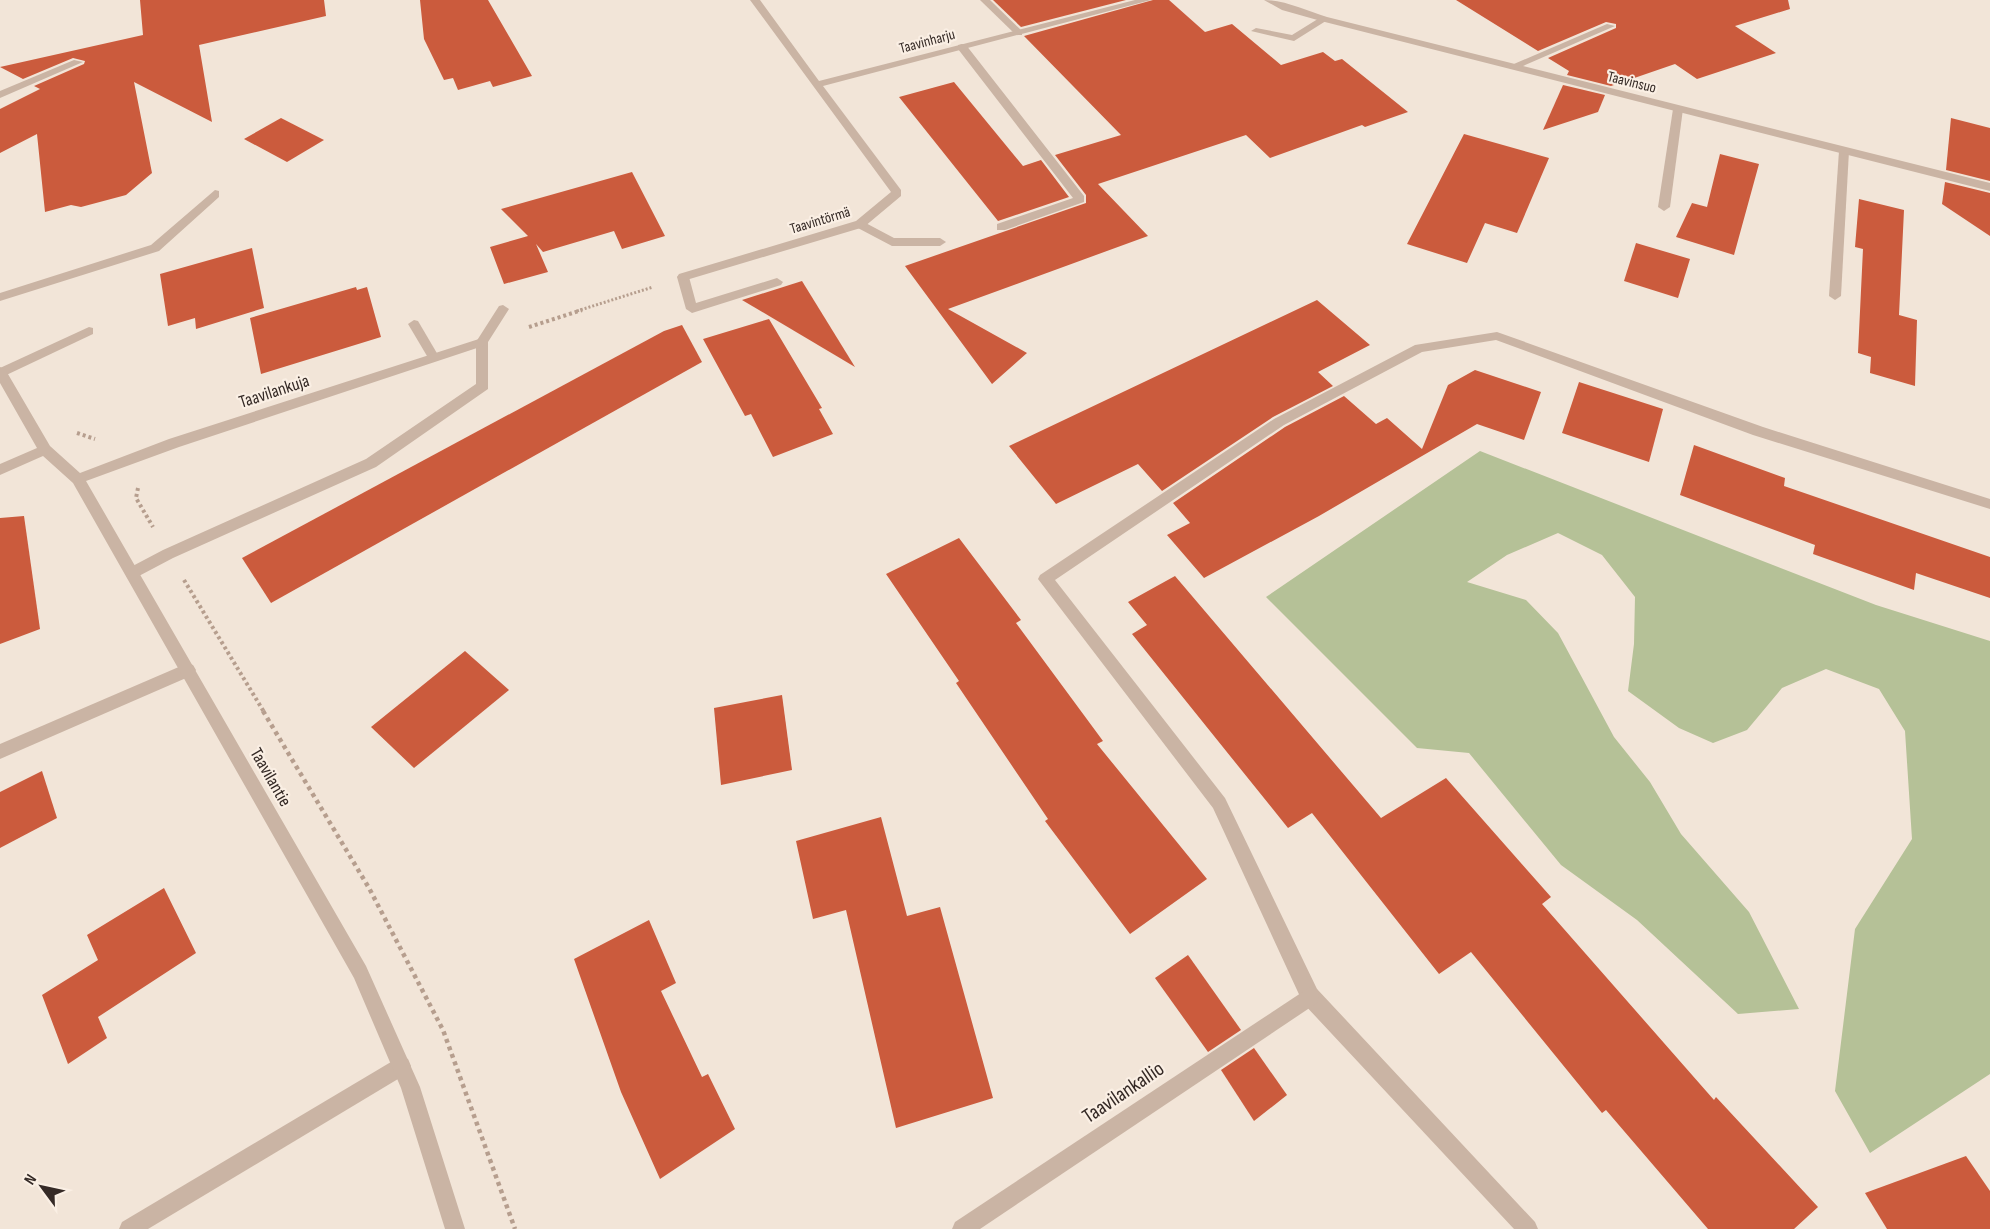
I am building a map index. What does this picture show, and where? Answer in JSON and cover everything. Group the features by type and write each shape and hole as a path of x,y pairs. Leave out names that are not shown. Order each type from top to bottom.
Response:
{"street":[{"path":"755,0 817,85"},
{"path":"984,0 1019,33"},
{"name":"Taavinsuo","path":"1269,0 1285,9 1990,187"},
{"name":"Taavinharju","path":"817,85 1140,1"},
{"path":"1256,32 1294,38 1324,19"},
{"path":"1512,67 1610,26"},
{"path":"962,47 1080,199 1001,227"},
{"path":"0,95 78,62"},
{"name":"Taavintörmä","path":"683,277 860,224 897,193 817,85"},
{"path":"1664,207 1678,110"},
{"path":"1835,296 1844,151"},
{"path":"0,297 154,248 215,194"},
{"path":"860,224 892,242 940,242"},
{"path":"683,277 692,309 777,282"},
{"path":"132,573 168,554 371,463 483,386 482,342 502,309"},
{"path":"414,324 434,358"},
{"path":"0,373 89,331"},
{"path":"1527,1229 1310,996 1219,803 1045,579 1279,422 1419,348 1497,336 1758,431 1990,504"},
{"name":"Taavilankuja","path":"78,479 174,442 482,342"},
{"name":"Taavilantie","path":"0,373 45,450 78,479 360,972 401,1066 455,1229"},
{"path":"0,470 45,450"},
{"path":"0,752 188,670"},
{"name":"Taavilankallio","path":"962,1229 1310,996"},
{"path":"129,1229 401,1066"}],"path":[{"path":"482,342 683,277"},
{"path":"70,424 75,433 107,443 140,478 136,498 369,888 443,1030 516,1229"}],"green space":[{"path":"1480,451 1876,605 1990,641 1990,1074 1870,1153 1835,1091 1855,929 1912,839 1905,731 1879,689 1826,669 1782,688 1747,730 1713,743 1679,728 1628,691 1634,644 1635,597 1602,555 1558,533 1507,555 1467,582 1526,600 1558,633 1614,737 1650,782 1681,834 1749,912 1799,1009 1738,1014 1637,920 1561,865 1469,753 1417,748 1266,597"}],"building":[{"path":"140,0 324,0 326,16 199,45 212,122 134,82 152,173 126,195 81,207 71,205 45,212 37,134 0,153 0,109 40,89 34,86 84,64 85,61 73,58 23,79 0,67 143,35"},
{"path":"420,0 488,0 532,76 493,87 490,81 458,90 453,78 444,80 424,39"},
{"path":"993,0 1126,0 1021,27"},
{"path":"1153,0 1169,0 1205,32 1232,24 1281,65 1323,52 1335,61 1342,59 1408,112 1365,127 1362,125 1270,158 1246,135 1098,184 1148,236 948,309 1027,353 992,384 905,266 1086,203 1086,195 1055,155 1121,135 1024,36"},
{"path":"1456,0 1788,0 1790,9 1735,26 1776,53 1697,79 1675,64 1611,86 1567,75 1569,71 1548,58 1616,28 1616,24 1606,22 1538,51"},
{"path":"954,82 1023,166 1041,160 1069,197 998,221 899,97"},
{"path":"1563,85 1605,95 1598,112 1543,130"},
{"path":"281,118 324,140 287,162 244,139"},
{"path":"1951,118 1990,128 1990,181 1946,170"},
{"path":"1464,134 1549,158 1517,233 1485,223 1467,263 1407,244"},
{"path":"1720,154 1759,164 1734,255 1676,237 1692,203 1707,207"},
{"path":"632,172 665,236 622,249 614,231 543,252 536,244 548,272 504,284 490,247 528,236 501,209"},
{"path":"1945,182 1990,193 1990,236 1942,204"},
{"path":"1859,199 1904,210 1899,315 1917,320 1915,386 1870,373 1871,357 1858,353 1863,249 1855,247"},
{"path":"1636,243 1690,259 1678,298 1624,281"},
{"path":"252,248 264,308 196,329 195,318 168,326 160,274"},
{"path":"802,281 855,367 742,300"},
{"path":"356,287 357,290 367,287 381,337 261,374 250,318"},
{"path":"1317,300 1370,345 1318,372 1333,386 1273,417 1162,491 1138,464 1056,504 1009,446"},
{"path":"769,319 822,408 819,409 833,434 773,457 751,414 745,416 703,339"},
{"path":"682,325 702,362 271,603 242,558 664,331"},
{"path":"1475,370 1541,392 1524,440 1477,424 1319,516 1204,578 1167,535 1190,523 1173,503 1285,427 1344,396 1376,424 1387,418 1422,449 1448,385"},
{"path":"1579,382 1663,409 1649,462 1562,433"},
{"path":"1694,445 1785,478 1784,486 1990,557 1990,598 1916,573 1914,590 1813,554 1815,545 1680,495"},
{"path":"24,516 40,629 0,644 0,518"},
{"path":"959,538 1021,620 1016,623 1103,741 1097,744 1207,879 1130,934 1045,821 1048,819 956,683 959,681 886,574"},
{"path":"1175,576 1381,818 1446,778 1551,897 1542,904 1714,1100 1716,1097 1818,1207 1794,1229 1708,1229 1606,1110 1602,1113 1471,952 1439,974 1312,813 1288,828 1132,634 1147,625 1128,602"},
{"path":"465,651 509,690 414,768 371,727"},
{"path":"782,695 792,770 721,785 714,708"},
{"path":"42,771 57,818 0,848 0,792"},
{"path":"881,817 907,916 940,907 993,1098 896,1128 846,910 813,919 796,841"},
{"path":"164,888 196,953 98,1017 107,1038 68,1064 42,995 98,960 87,935"},
{"path":"649,920 676,983 661,991 702,1077 708,1074 735,1129 660,1179 621,1092 574,959"},
{"path":"1188,955 1241,1030 1208,1052 1155,978"},
{"path":"1254,1048 1287,1095 1254,1121 1221,1070"},
{"path":"1966,1156 1990,1191 1990,1229 1887,1229 1865,1193"}]}
